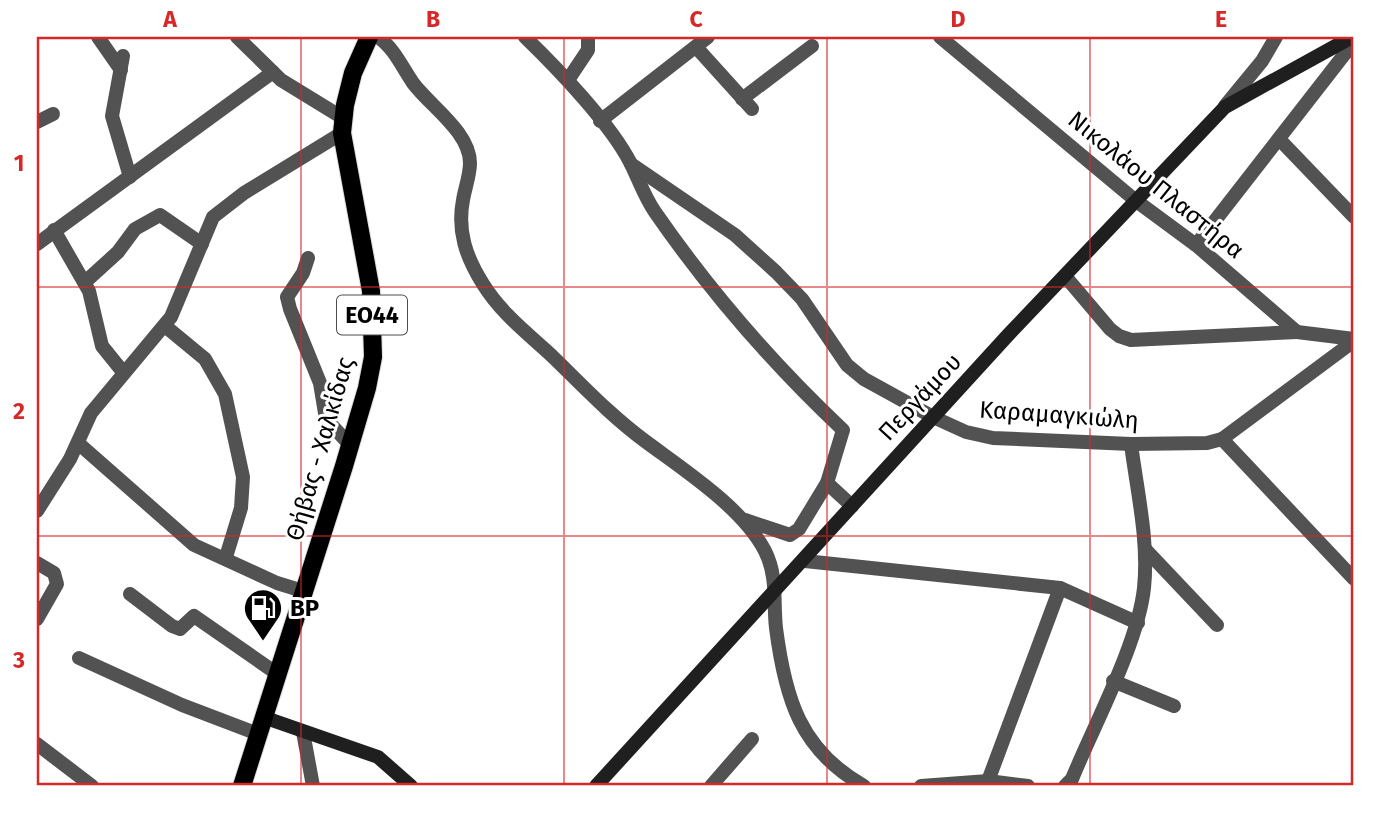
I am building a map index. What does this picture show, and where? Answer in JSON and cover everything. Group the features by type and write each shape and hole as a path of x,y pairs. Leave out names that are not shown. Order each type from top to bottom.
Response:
{"main road":[{"name":"Θήβας - Χαλκίδας","path":"242,786 367,388 373,330 371,290 343,125 353,73 369,37"}],"street":[{"path":"98,37 122,63 112,116 130,177"},
{"path":"37,511 78,443 92,413 123,372 165,326 213,217 223,207 343,125 273,72 237,37"},
{"path":"378,37 391,49 414,84 453,125 467,152 470,163 460,215 461,235 472,265 495,303 600,404 688,472 737,516 766,553 777,591 776,626 792,709 827,761 864,786"},
{"path":"525,37 568,80 600,121 631,164 638,183 655,212 751,335 789,379 843,430 827,483 799,529 790,535 737,516"},
{"path":"568,80 588,43 602,37"},
{"path":"600,121 708,37"},
{"name":"Περγάμου","path":"596,786 724,643 805,561 933,417 1225,107 1262,61 1276,37"},
{"path":"1225,107 1352,37"},
{"name":"Νικολάου Πλαστήρα","path":"947,39 1135,200 1196,245 1297,332"},
{"path":"1196,245 1354,42"},
{"path":"696,47 747,104 812,46"},
{"path":"37,244 273,72"},
{"path":"37,122 53,114"},
{"path":"1280,140 1354,217"},
{"name":"Καραμαγκιώλη","path":"631,164 735,235 776,272 802,299 847,365 864,379 933,417 966,432 993,438 1131,444 1207,443 1222,439"},
{"path":"85,282 118,252 135,229 160,215 168,217 202,244"},
{"path":"54,230 85,282 102,346 123,372"},
{"path":"308,258 303,273 287,297 297,330 320,383 326,419 350,445"},
{"path":"1065,276 1110,329 1119,337 1131,340 1297,332 1354,340"},
{"path":"165,326 205,359 225,394 243,477 241,508 226,557"},
{"path":"1353,575 1222,439 1354,340"},
{"path":"78,443 187,539 205,551 226,557 267,579 303,591"},
{"path":"1065,786 1072,779 1138,623 1144,587 1145,549 1131,444"},
{"path":"827,483 852,506"},
{"path":"1145,549 1217,625"},
{"path":"805,561 1060,588 1138,623"},
{"path":"37,563 54,573 57,584 37,619"},
{"path":"988,781 1060,588"},
{"path":"130,594 172,626 180,629 194,615 276,673"},
{"path":"79,658 170,699 261,725 303,732 378,757 411,786"},
{"path":"1113,681 1174,706"},
{"path":"303,732 313,786"},
{"path":"711,786 752,739"},
{"path":"37,744 92,786"},
{"path":"921,786 988,781 1028,786"}],"place":[{"name":"BP","path":"263,642"}]}
